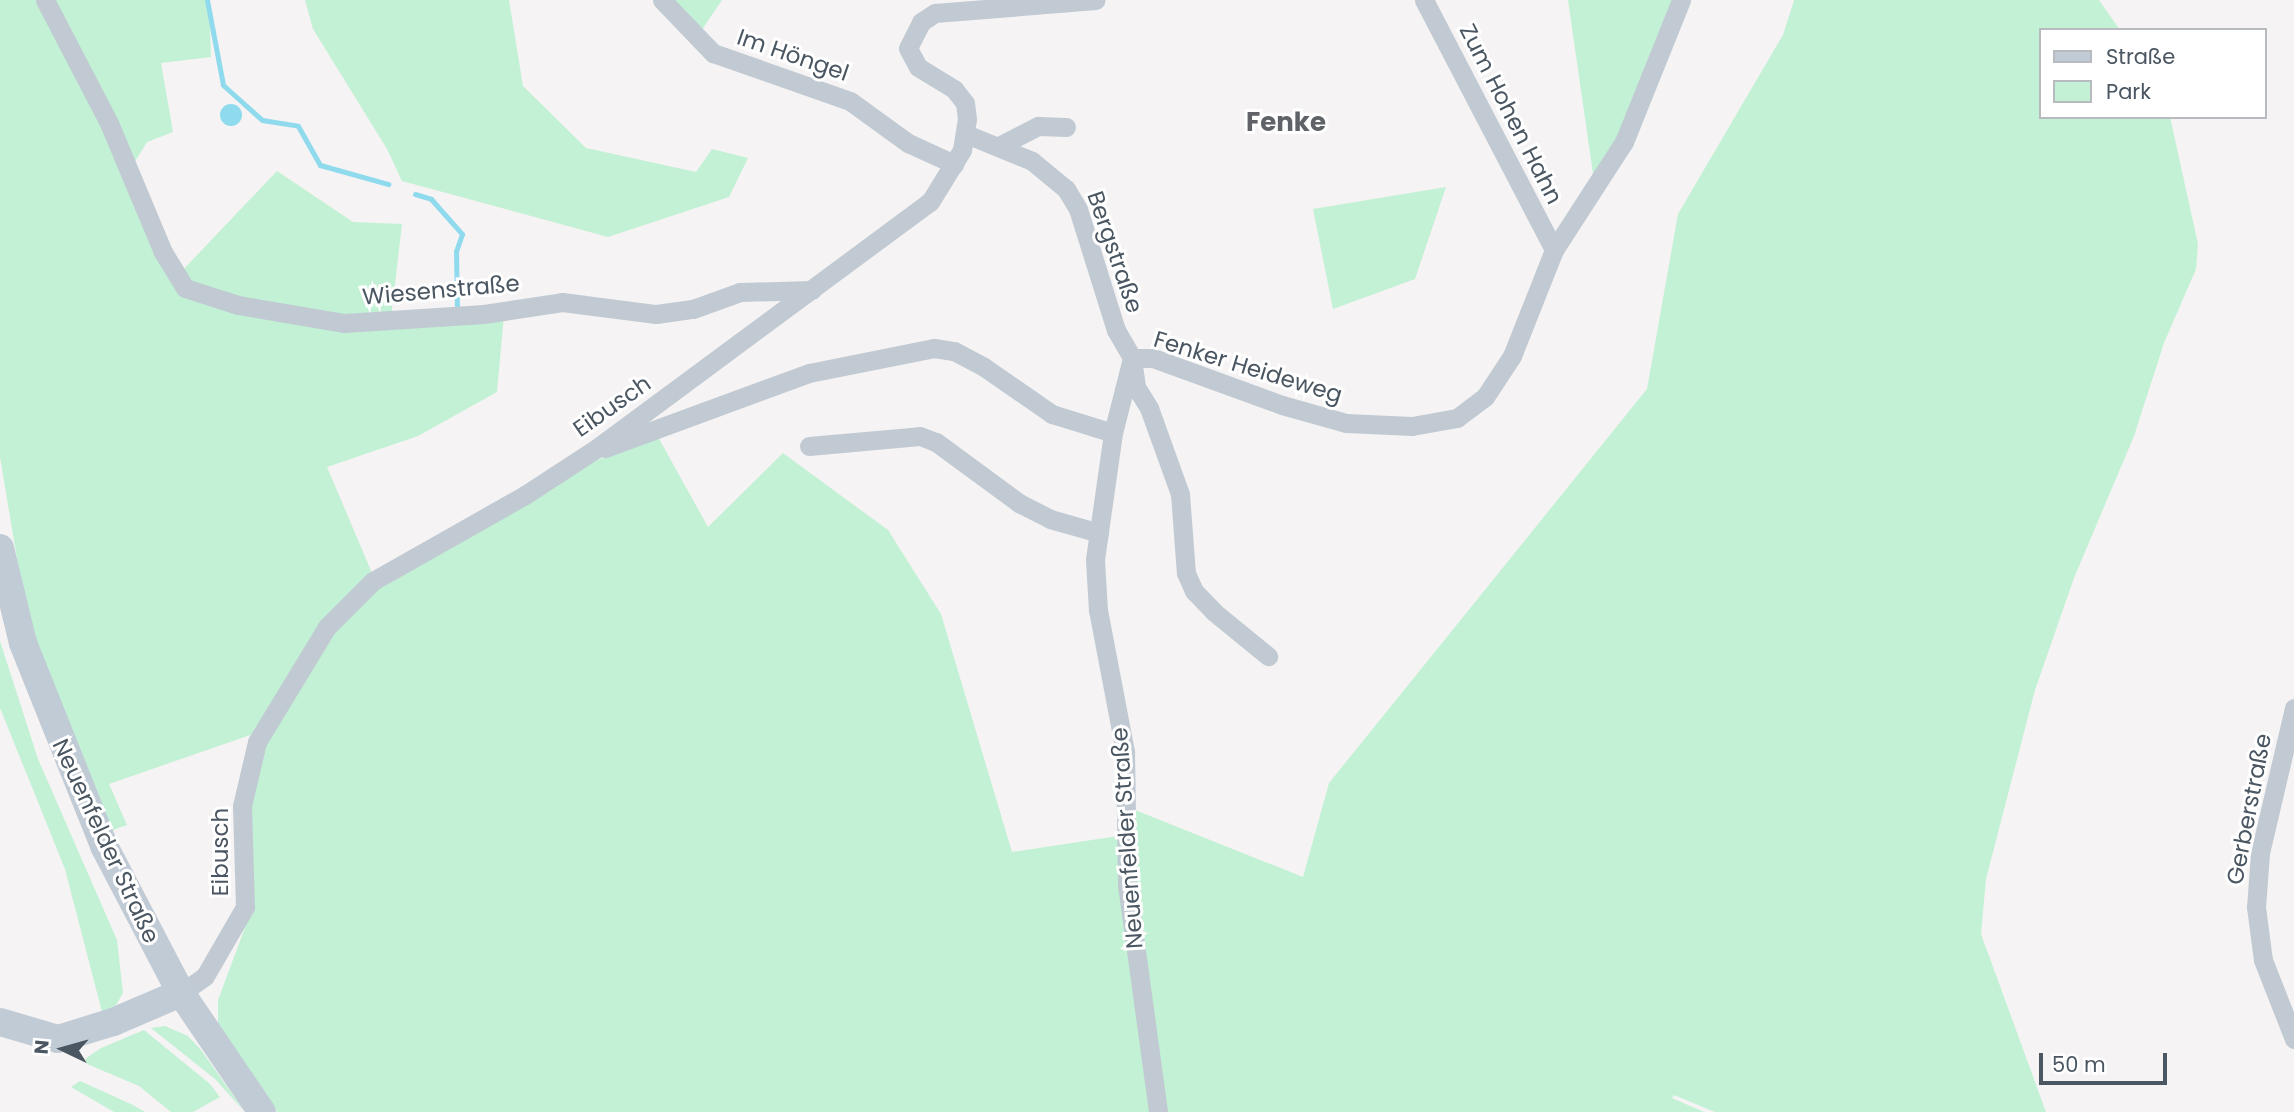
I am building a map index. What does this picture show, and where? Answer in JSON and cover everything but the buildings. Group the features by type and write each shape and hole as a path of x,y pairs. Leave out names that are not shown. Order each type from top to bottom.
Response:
{"main road":[{"name":"Neuenfelder Straße","path":"0,548 23,643 53,727 104,846 181,993 262,1112"},
{"path":"0,1022 58,1039 113,1022 181,993"}],"street":[{"name":"Wiesenstraße","path":"45,0 109,123 163,253 186,288 238,305 344,323 484,314 562,302 656,314 693,309 740,292 812,290"},
{"name":"Im Höngel","path":"662,0 713,53 850,101 908,143 954,164"},
{"name":"Eibusch","path":"181,993 205,976 245,907 242,806 257,741 327,627 373,581 525,495 597,448 930,202 954,164 966,134 965,103 954,89 918,67 908,48 921,22 935,13 1095,0"},
{"name":"Zum Hohen Hahn","path":"1424,0 1554,250"},
{"name":"Fenker Heideweg","path":"1132,358 1153,358 1282,405 1346,423 1412,426 1457,418 1485,397 1512,356 1554,250 1624,142 1682,0"},
{"path":"1001,145 1038,126 1066,127"},
{"name":"Bergstraße","path":"966,134 1001,145 1050,173 1066,189 1078,209 1116,330 1132,358 1136,387 1149,408 1180,494 1190,582 1214,612 1268,656"},
{"path":"597,448 621,444 809,373 934,348 954,351 984,367 1052,414 1114,433"},
{"name":"Neuenfelder Straße","path":"1132,358 1114,433 1099,533 1098,610 1125,752 1127,885 1158,1112"},
{"path":"809,446 920,436 936,442 1019,503 1050,519 1099,533"},
{"name":"Gerberstraße","path":"2294,708 2260,853 2256,907 2263,960 2294,1039"}],"green space":[{"path":"0,0 39,0 183,289 293,318 504,315 497,392 418,436 327,467 372,573 256,733 109,784 127,825 110,831 30,637 0,457"},
{"path":"50,0 209,0 211,57 161,63 173,132 147,142 131,168"},
{"path":"305,0 509,0 523,86 586,148 696,172 712,149 748,158 729,197 608,237 402,181 387,149 313,29"},
{"path":"669,0 722,0 699,34"},
{"path":"1568,0 1678,0 1621,140 1594,181"},
{"path":"1794,0 2099,0 2119,28 2038,28 2038,119 2170,119 2198,244 2196,269 2164,343 2134,436 2074,578 2035,690 1986,879 1981,934 2046,1112 1715,1112 1674,1095 1672,1098 1704,1112 1164,1112 1133,890 1135,810 1303,877 1329,783 1647,389 1678,214 1783,35"},
{"path":"277,171 353,222 402,224 391,318 294,312 190,283 181,272"},
{"path":"1446,187 1415,279 1333,309 1313,209"},
{"path":"658,437 708,527 783,453 888,530 941,614 1012,852 1118,836 1153,1112 277,1112 218,1027 218,1000 253,906 247,806 261,745 331,629 377,586 589,463"},
{"path":"0,641 38,759 117,940 123,993 116,1005 102,1012 65,869 0,708"},
{"path":"165,1026 188,1036 245,1112 215,1079 151,1028"},
{"path":"144,1030 210,1084 220,1097 193,1112 171,1112 139,1086 87,1064 85,1059 101,1048"},
{"path":"80,1081 145,1112 114,1112 71,1087"}],"water":[{"path":"227,104 235,104 242,111 242,119 235,126 227,126 220,119 220,111"}],"waterway":[{"path":"207,0 223,85 262,120 298,126 320,165 388,184"},
{"path":"415,194 431,199 462,234 456,251 457,307"}],"district":[{"name":"Fenke","path":"1286,123"}]}
